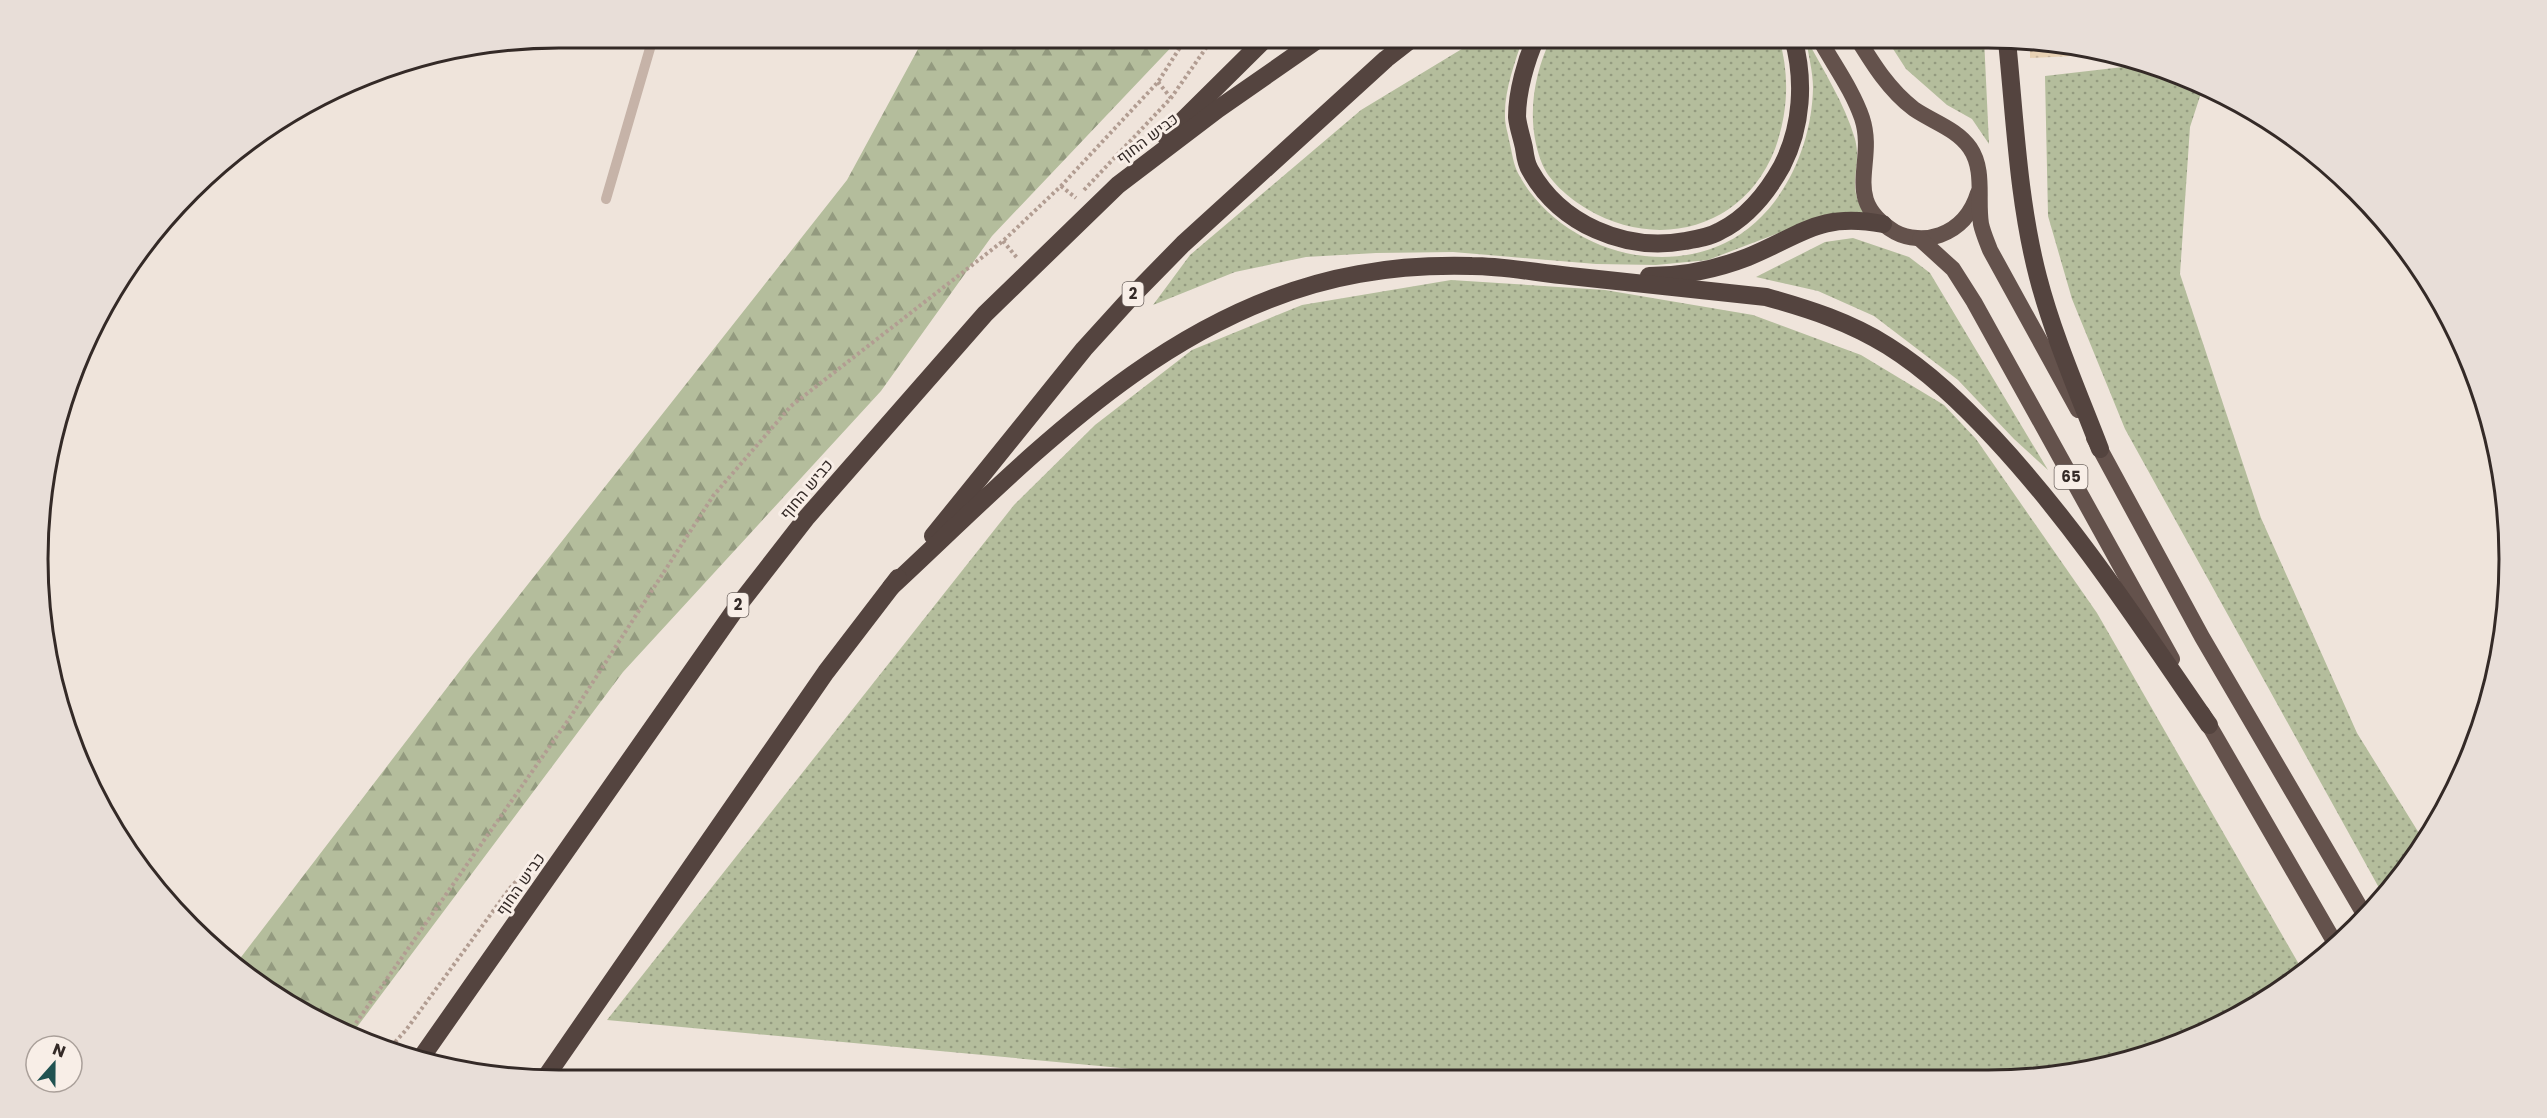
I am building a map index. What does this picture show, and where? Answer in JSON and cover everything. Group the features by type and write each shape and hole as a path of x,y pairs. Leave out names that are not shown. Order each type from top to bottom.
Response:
{"highway":[{"path":"1118,185 1256,48"},
{"name":"כביש החוף","path":"425,1052 737,607 807,517 985,314 1118,185 1218,109 1306,48"},
{"name":"2","path":"551,1070 826,672 891,587 1084,349 1183,244 1400,48"},
{"path":"1532,48 1526,66 1517,118 1528,168 1545,193 1568,213 1612,237 1631,241 1671,243 1719,232 1739,220 1758,202 1774,181 1794,136 1799,111 1801,87 1795,48"},
{"path":"1825,48 1851,93 1862,119 1865,136 1862,178 1864,195 1871,211 1882,224"},
{"name":"65","path":"1863,48 1896,93 1914,108 1958,134 1971,149 1978,167 1981,224 1990,250 2202,637 2360,908"},
{"path":"2008,49 2024,206 2038,277 2053,325 2100,449"},
{"path":"1920,239 1937,236 1959,223 1975,203 1979,186"},
{"path":"1566,276 1653,276 1688,273 1731,263 1829,221 1850,220 1882,224"},
{"name":"65","path":"1882,224 1900,235 1920,239 1953,269 2209,725 2331,937"},
{"path":"891,587 1080,414 1135,372 1188,338 1251,307 1307,286 1358,274 1415,267 1475,266 1766,297 1848,324 1887,345 1921,369 1967,410 2016,462 2058,512 2209,725"}],"lane":[{"path":"606,200 649,48"}],"path":[{"path":"354,1027 571,716 713,496 791,406 1004,241 1060,186 1158,82 1180,48"},
{"path":"1158,82 1171,98"},
{"path":"1060,186 1076,198"},
{"path":"1004,241 1018,259"}],"green space":[{"path":"919,48 1171,48 992,236 881,391 623,672 356,1028 303,1002 275,984 240,958 469,659 847,180"},
{"path":"1463,48 1520,48 1506,97 1505,123 1519,175 1536,199 1557,220 1582,236 1609,248 1638,255 1667,257 1697,253 1725,243 1745,231 1762,216 1790,178 1807,134 1811,111 1813,88 1808,48 1812,48 1851,126 1857,150 1856,194 1866,215 1828,214 1708,260 1656,265 1596,264 1453,252 1306,257 1235,272 1153,305 1190,255 1361,110"},
{"path":"1547,48 1782,48 1786,94 1783,122 1775,149 1761,176 1743,198 1721,214 1696,225 1670,230 1642,229 1614,222 1580,205 1566,194 1549,175 1541,161 1536,146 1533,114 1536,83"},
{"path":"1892,48 1984,48 1989,144 1972,119 1947,105 1906,69"},
{"path":"2125,67 2200,95 2190,127 2180,274 2261,518 2357,733 2419,833 2379,888 2125,429 2072,299 2048,216 2045,76"},
{"path":"1853,238 1909,257 1930,273 2048,470 2014,439 1958,380 1874,316 1818,291 1756,277 1825,242"},
{"path":"1451,280 1605,290 1753,315 1861,355 1944,405 1976,439 2097,613 2299,964 2244,1002 2184,1031 2120,1053 2055,1066 2021,1069 1143,1070 607,1020 1014,505 1095,425 1192,350 1302,305"}],"sand":[{"path":"2030,50 2076,56 2030,58"}]}
